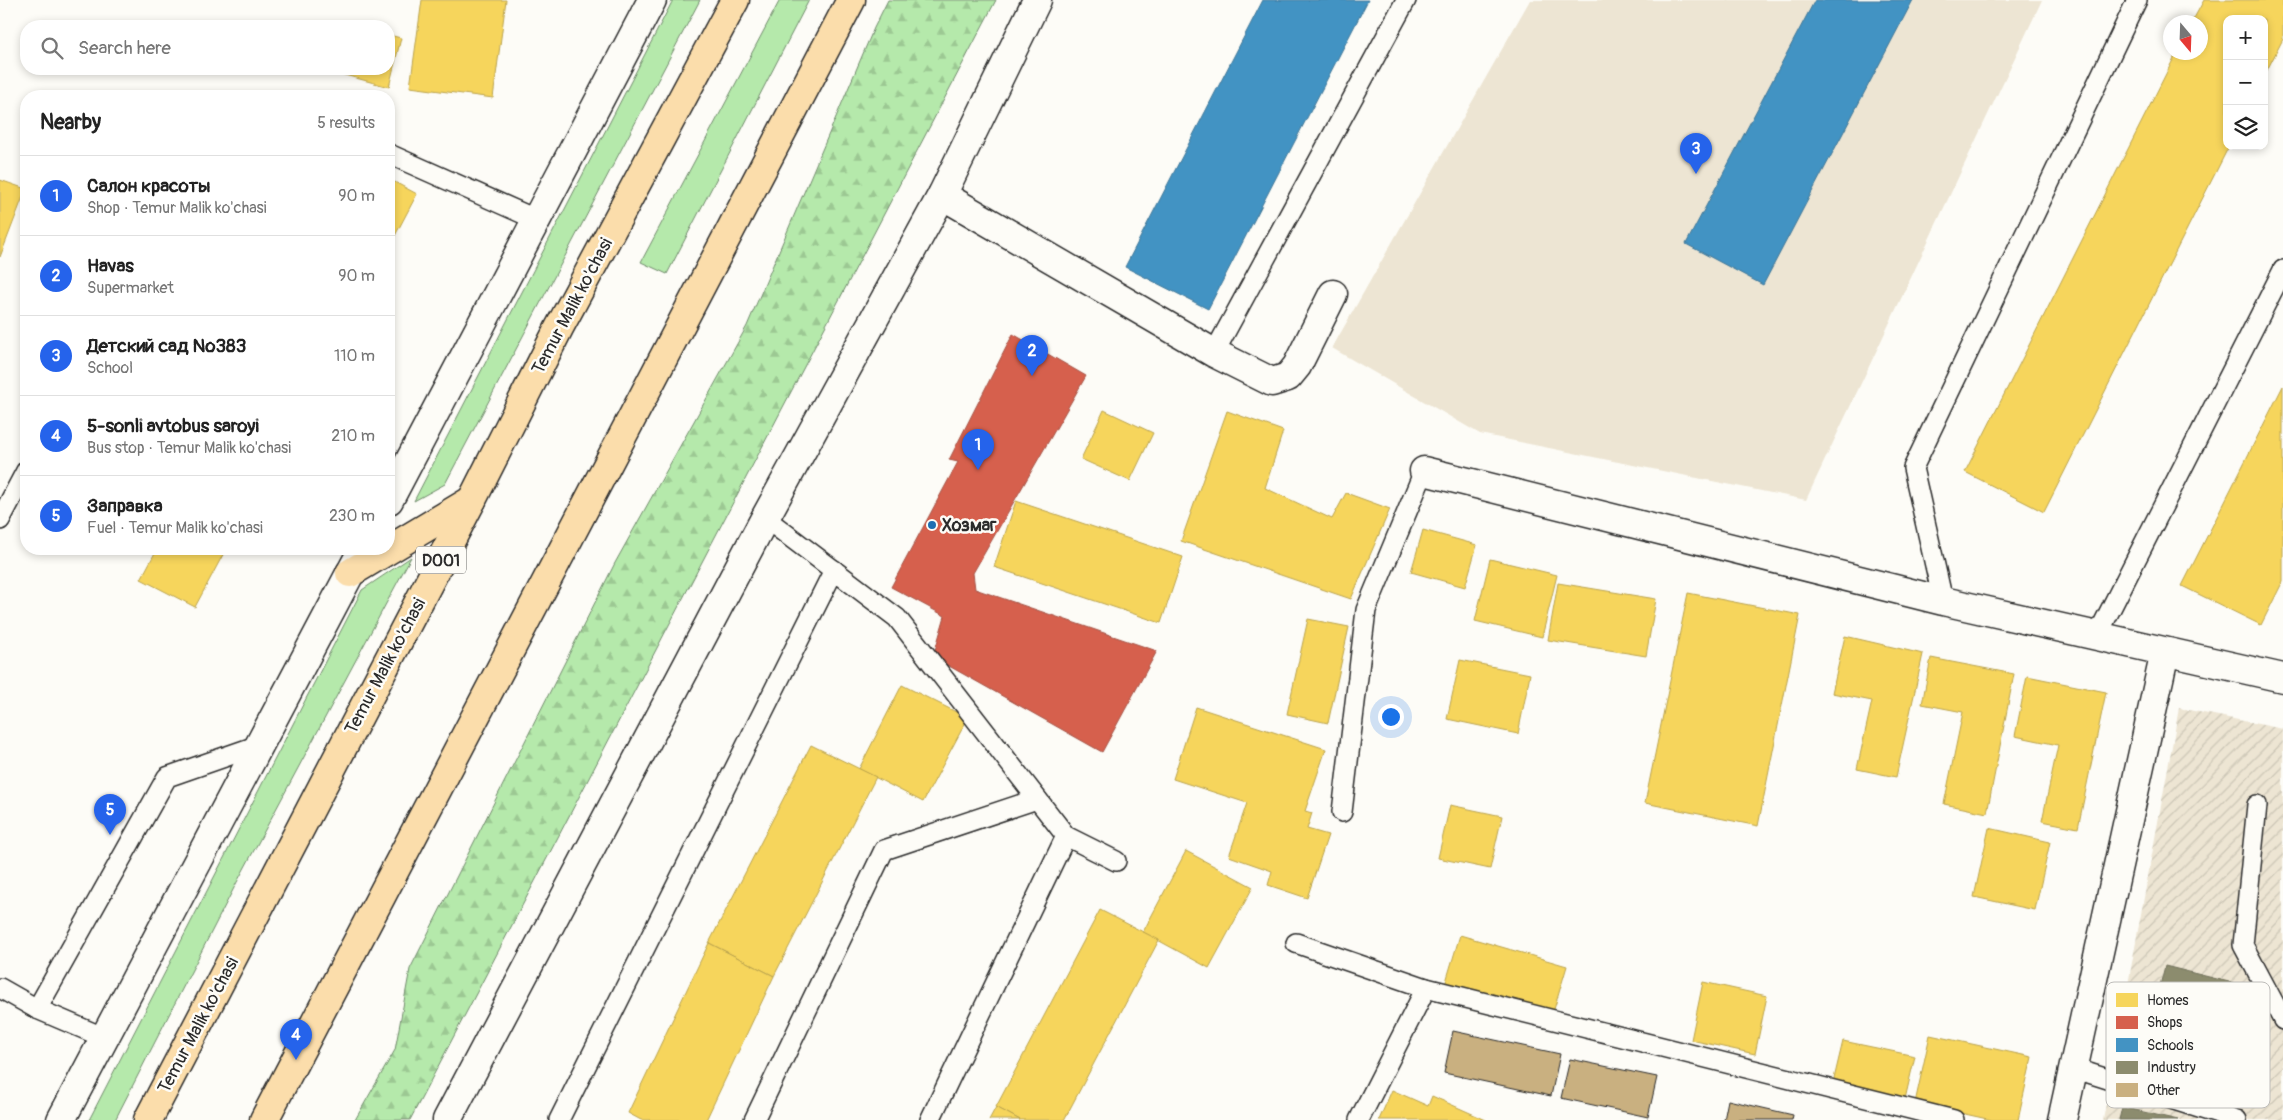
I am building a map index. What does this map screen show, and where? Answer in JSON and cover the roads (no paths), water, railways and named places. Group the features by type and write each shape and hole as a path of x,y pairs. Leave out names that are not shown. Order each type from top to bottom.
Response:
{"highway":[{"path":"264,1120 851,0"},
{"name":"Temur Malik ko'chasi","path":"148,1120 472,500 564,319 732,3"},
{"path":"395,546 472,500"},
{"path":"350,573 380,555"}],"street":[{"path":"395,488 652,0"},
{"path":"447,1120 765,518 942,195 1037,0"},
{"path":"942,195 1214,353 1272,382 1288,378 1306,349 1333,294"},
{"path":"1424,471 1943,601 2283,678"},
{"path":"61,1120 262,744 360,555"},
{"path":"2062,1120 2165,652"}],"lane":[{"path":"1214,353 1406,0"},
{"path":"1943,601 1913,468 2137,0"},
{"path":"395,157 535,220"},
{"path":"2097,636 2283,270"},
{"path":"1342,812 1366,610 1424,471"},
{"path":"0,520 20,482"},
{"path":"765,518 897,618 1066,836 1116,861"},
{"path":"559,1120 834,570"},
{"path":"37,1009 167,777 262,744"},
{"path":"754,1120 884,850 1037,799"},
{"path":"2257,804 2243,945 2263,982"},
{"path":"930,1120 1066,836"},
{"path":"1296,943 1426,988 1954,1120"},
{"path":"0,988 37,1009 105,1038"},
{"path":"1359,1120 1426,988"},
{"path":"2270,996 2283,1020"},
{"path":"2073,1068 2106,1079"},
{"path":"2198,1108 2236,1120"}],"place":[{"name":"Детский сад №383","path":"1696,174"},
{"name":"Havas","path":"1032,376"},
{"name":"Салон красоты","path":"978,470"},
{"name":"Хозмаг","path":"932,525"},
{"name":"Заправка","path":"110,835"},
{"name":"5-sonli avtobus saroyi","path":"296,1060"}]}
